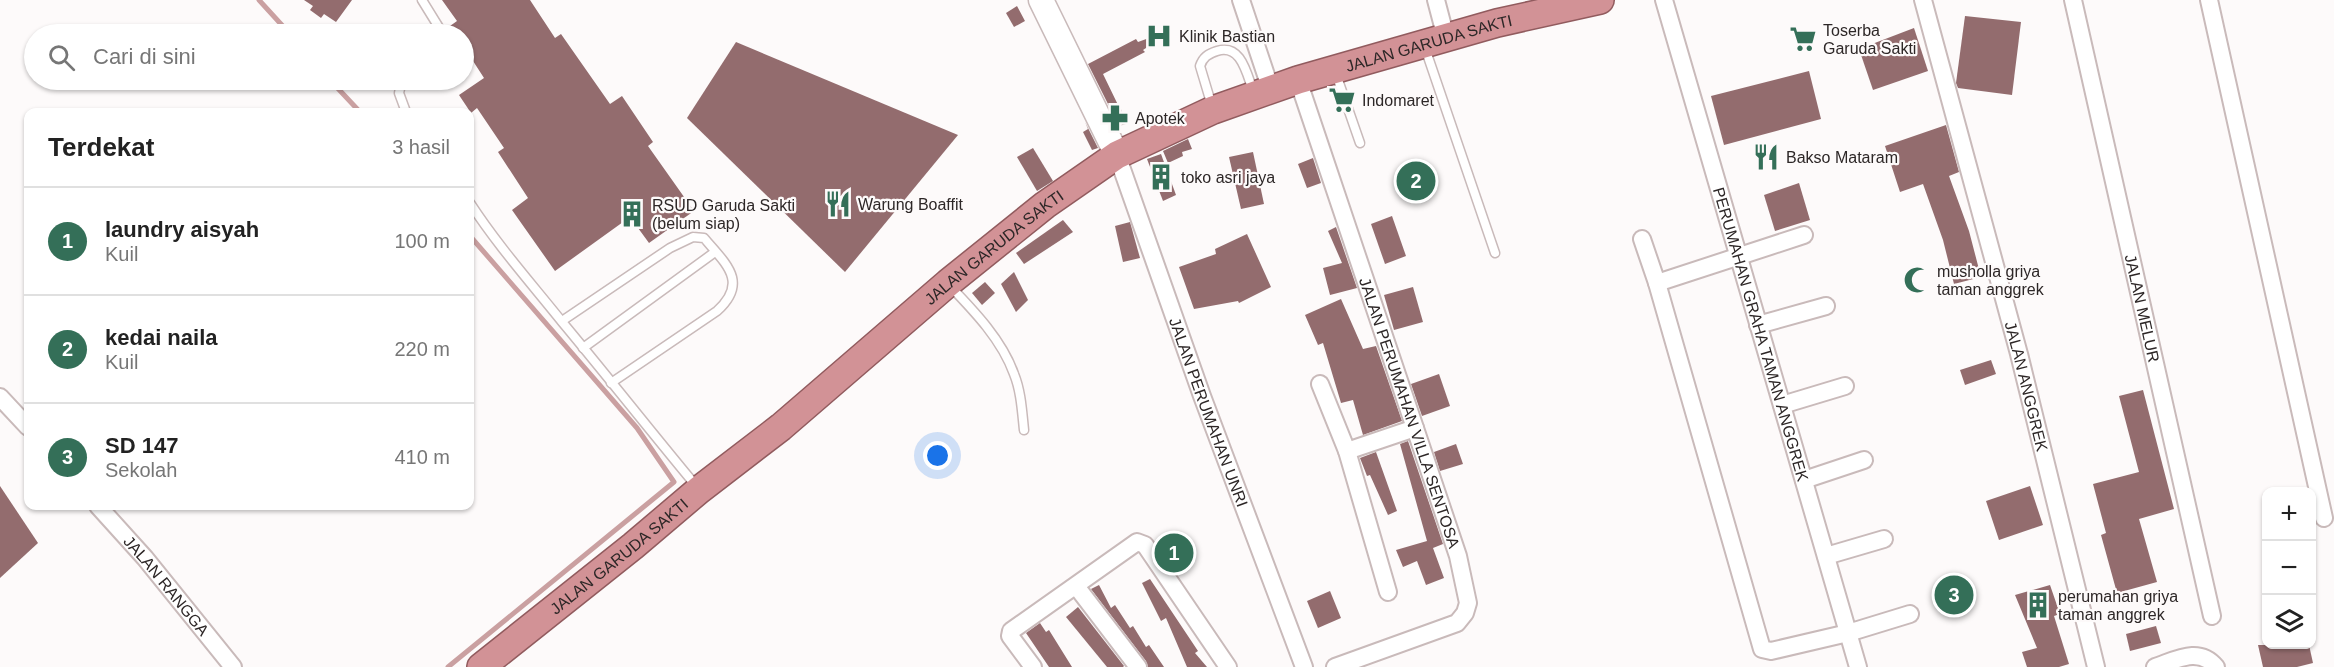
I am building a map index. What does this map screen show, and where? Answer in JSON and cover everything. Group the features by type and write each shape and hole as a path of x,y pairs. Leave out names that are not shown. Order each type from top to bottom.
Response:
{"highway":[{"name":"JALAN GARUDA SAKTI","path":"481,667 798,412 948,283 1045,205 1117,155 1213,110 1298,80 1544,11 1600,0"}],"main road":[{"path":"1041,0 1117,155"}],"street":[{"path":"1241,0 1263,93"},
{"path":"1435,41 1436,0"},
{"name":"PERUMAHAN GRAHA TAMAN ANGGREK","path":"1664,0 1858,667"},
{"name":"JALAN ANGGREK","path":"1923,0 2019,354 2086,635 2096,667"},
{"name":"JALAN MELUR","path":"2073,0 2212,616"},
{"path":"2209,0 2324,518"},
{"name":"JALAN PERUMAHAN VILLA SENTOSA","path":"1298,80 1458,556 1468,603 1465,613 1457,623 1335,667"},
{"name":"JALAN PERUMAHAN UNRI","path":"1117,155 1206,407 1304,667"},
{"path":"1657,283 1738,258 1804,234"},
{"path":"1642,239 1657,283 1762,649 1771,651 1848,633 1910,614"},
{"path":"1758,325 1826,306"},
{"path":"1320,384 1347,451 1388,592"},
{"path":"1782,405 1845,386"},
{"path":"0,398 24,423"},
{"path":"1347,451 1415,428"},
{"path":"1803,480 1864,460"},
{"name":"JALAN RANGGA","path":"103,510 145,558 233,667"},
{"path":"1826,556 1884,539"},
{"path":"1033,667 1010,636 1011,631 1134,544 1142,543 1228,667"},
{"path":"1076,586 1138,667"},
{"path":"2155,667 2193,655 2206,657 2216,667"}],"lane":[{"path":"422,0 439,24"},
{"path":"1435,41 1495,253"},
{"path":"1213,110 1200,66 1206,55 1214,52 1223,49 1234,53 1263,93"},
{"path":"1335,70 1360,142"},
{"path":"400,90 405,108"},
{"path":"474,209 509,260 562,321 699,490"},
{"path":"562,321 670,248 693,237 704,238 734,281 729,300 717,311 611,382"},
{"path":"583,348 715,252"},
{"path":"948,283 1001,347 1008,360 1020,396 1024,429"}],"building":[{"path":"304,0 352,0 336,22 324,14 321,18 310,10 313,6"},
{"path":"442,0 530,0 555,38 561,34 610,104 622,96 653,142 648,146 694,211 649,243 630,217 555,271 512,210 528,198 498,152 504,148 477,108 474,110 474,108 468,108 459,95 466,90 474,90 474,85 484,78 474,62 474,24 453,24 457,21"},
{"path":"1017,6 1025,21 1014,27 1006,13"},
{"path":"1965,16 2021,22 2012,95 1958,88 1956,83"},
{"path":"1914,28 1928,71 1873,90 1859,49"},
{"path":"1149,38 1152,44 1143,50 1145,52 1103,74 1120,106 1126,124 1119,126 1088,64 1136,39 1138,42"},
{"name":"Warung Boaffit","path":"736,42 958,135 845,272 687,118"},
{"path":"1809,71 1821,119 1724,145 1711,96"},
{"path":"1085,122 1098,148 1092,150 1083,132 1088,129"},
{"path":"1946,125 1959,172 1949,176 1969,231 1981,277 1954,284 1943,240 1923,184 1900,192 1885,146"},
{"path":"1188,139 1192,149 1182,152 1183,156 1168,163 1163,151"},
{"path":"1033,148 1053,181 1037,191 1017,157"},
{"path":"1253,152 1264,204 1241,209 1229,157"},
{"name":"toko asri jaya","path":"1161,154 1176,195 1163,201 1147,159"},
{"path":"1313,158 1321,183 1307,188 1298,164"},
{"path":"1799,183 1810,220 1775,231 1764,195"},
{"path":"1392,216 1406,256 1385,264 1371,224"},
{"path":"1063,220 1073,232 1024,264 1016,253"},
{"path":"1130,222 1140,258 1123,262 1115,226"},
{"path":"1336,227 1357,288 1330,295 1323,268 1342,263 1328,231"},
{"path":"1247,234 1271,287 1239,303 1238,301 1194,309 1179,267 1216,254 1215,249"},
{"path":"1014,272 1028,300 1016,312 1001,284"},
{"path":"985,282 995,293 982,305 972,293"},
{"path":"1413,287 1423,322 1394,330 1384,295"},
{"path":"1341,299 1363,349 1376,346 1402,421 1363,435 1353,400 1341,403 1323,343 1318,345 1305,315"},
{"path":"1991,360 1996,374 1965,385 1960,370"},
{"path":"1439,374 1450,406 1422,416 1411,384"},
{"path":"2143,390 2174,509 2139,519 2157,582 2117,593 2101,535 2106,533 2093,484 2139,472 2119,396"},
{"path":"1408,441 1443,544 1433,548 1444,578 1426,585 1417,561 1403,567 1396,550 1427,541 1400,444"},
{"path":"1456,444 1463,464 1440,471 1434,452"},
{"path":"1376,452 1397,511 1388,515 1360,458"},
{"path":"0,486 38,543 0,578"},
{"path":"2030,486 2043,525 1999,540 1986,501"},
{"path":"1150,579 1198,651 1195,653 1207,667 1187,667 1166,618 1161,621 1142,583"},
{"path":"1099,585 1111,608 1115,605 1130,628 1133,626 1146,647 1149,645 1164,667 1148,667 1146,661 1091,589"},
{"path":"2050,585 2060,614 2054,616 2069,664 2059,667 2027,667 2022,652 2037,648 2015,595"},
{"path":"1330,591 1341,618 1318,628 1307,601"},
{"path":"1078,607 1123,667 1107,667 1066,617"},
{"path":"1040,623 1046,632 1049,630 1072,667 1049,667 1026,633"},
{"path":"2156,626 2161,643 2130,651 2126,634"},
{"path":"2258,645 2262,645 2262,649 2310,649 2313,663 2297,667 2263,667"}],"waterway":[{"path":"259,0 281,24"},
{"path":"339,90 356,108"},
{"path":"448,667 674,482 637,428 474,241"}],"place":[{"name":"Klinik Bastian","path":"1159,36"},
{"name":"Toserba Garuda Sakti","path":"1803,39"},
{"name":"Indomaret","path":"1342,100"},
{"name":"Apotek","path":"1115,118"},
{"name":"Bakso Mataram","path":"1766,157"},
{"name":"toko asri jaya","path":"1161,177"},
{"name":"kedai naila","path":"1416,181"},
{"name":"Warung Boaffit","path":"838,204"},
{"name":"RSUD Garuda Sakti (belum siap)","path":"632,214"},
{"name":"musholla griya taman anggrek","path":"1917,280"},
{"name":"laundry aisyah","path":"1174,553"},
{"name":"SD 147","path":"1954,595"},
{"name":"perumahan griya taman anggrek","path":"2038,605"}]}
